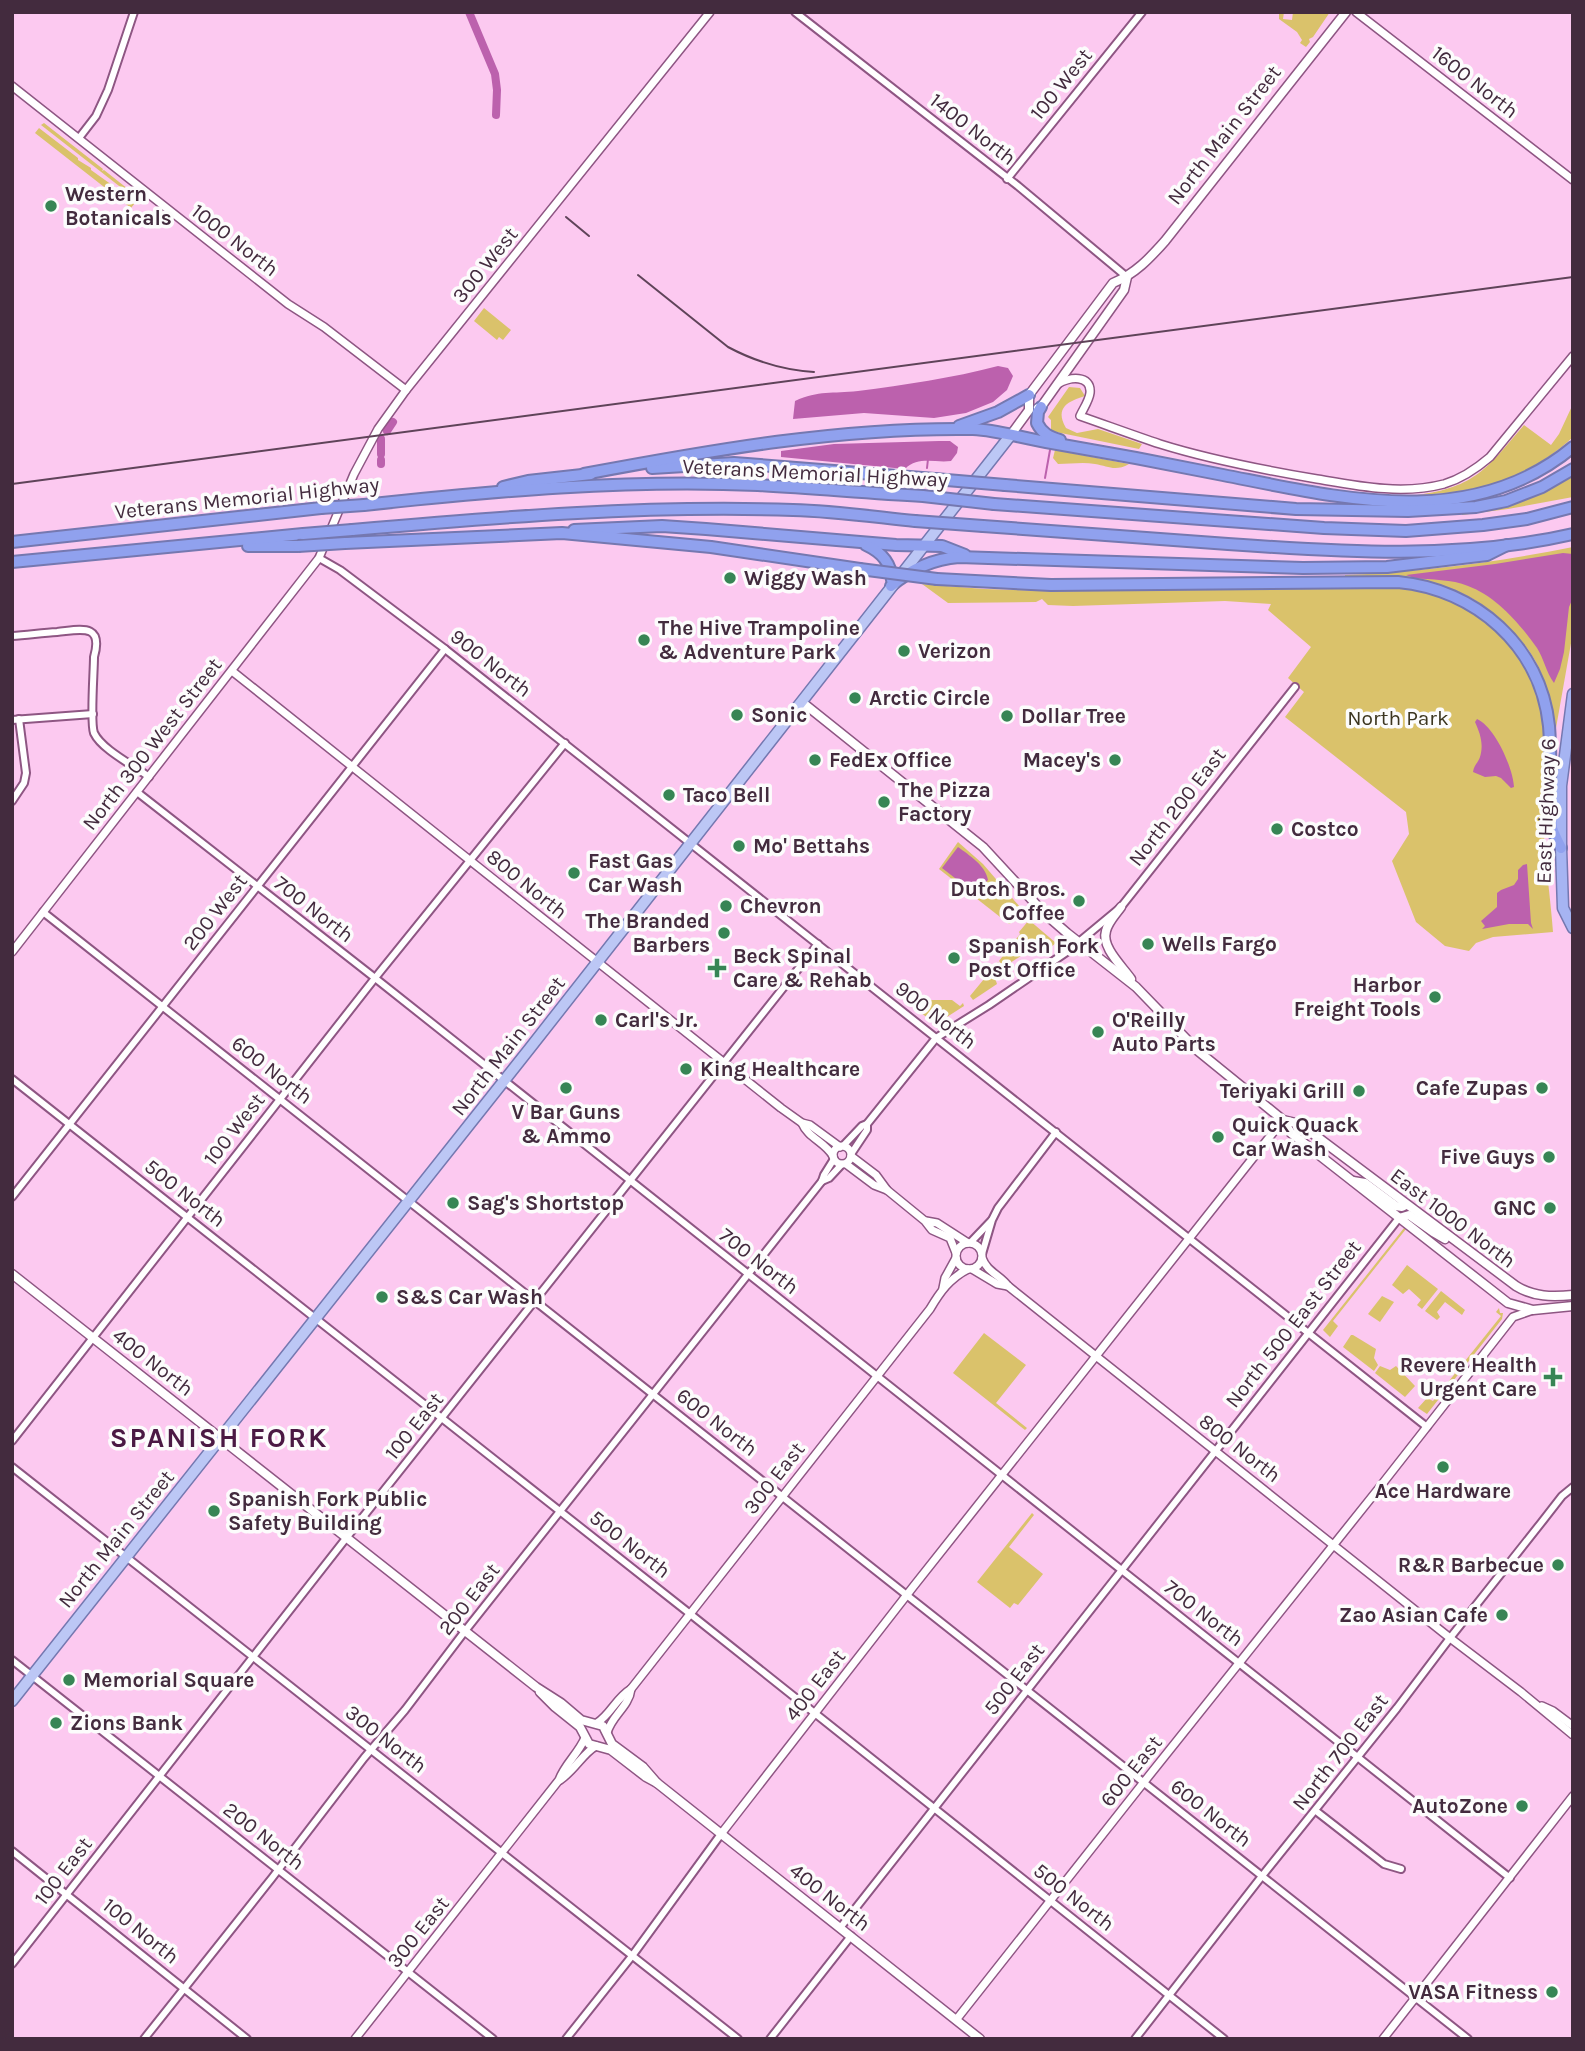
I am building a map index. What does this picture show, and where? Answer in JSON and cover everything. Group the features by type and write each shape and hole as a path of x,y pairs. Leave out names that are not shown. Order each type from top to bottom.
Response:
{"highway":[{"path":"943,430 998,412 1028,394"},
{"path":"1041,407 1037,423 1044,432 1050,437 1086,449"},
{"path":"584,474 685,455 807,438 885,431 980,430 1318,493 1394,501 1456,498 1491,492 1544,469 1573,447"},
{"path":"470,494 528,481 584,474 734,463 1296,509 1408,511 1461,509 1491,504 1533,491 1573,469"},
{"name":"Veterans Memorial Highway","path":"12,542 470,494 682,484 757,485 1324,528 1406,531 1527,519 1573,507"},
{"name":"Veterans Memorial Highway","path":"12,562 494,517 692,509 795,510 1339,552 1424,552 1507,545 1573,534"},
{"path":"562,533 592,528 662,526 897,545 942,546 972,557"},
{"path":"189,546 298,546 562,533 711,547 937,579 1051,585 1398,582 1427,586 1453,595 1480,610 1505,631 1538,681 1549,724 1552,829 1560,848"},
{"path":"855,541 869,546 885,558 892,570 891,586"},
{"path":"891,586 912,570 948,558 1303,568 1387,567 1487,555 1507,545"},
{"name":"East Highway 6","path":"1573,694 1562,775 1560,848 1563,908 1573,928"}],"main road":[{"name":"North Main Street","path":"1028,394 1113,283 1127,277 1165,241 1346,12"},
{"name":"North Main Street","path":"1041,407 1124,290 1127,277"},
{"path":"1028,394 1029,410 1041,407"},
{"name":"North Main Street","path":"12,1701 598,963 1029,410"},
{"path":"802,702 974,839 1044,913 1136,987 1198,1051 1283,1120"},
{"path":"1121,907 1107,927 1105,939 1111,954 1119,961 1136,987"},
{"name":"East 1000 North","path":"1283,1120 1291,1133 1508,1303 1533,1310 1573,1306"},
{"name":"East 1000 North","path":"1283,1120 1300,1124 1523,1291 1548,1297 1573,1295"},
{"path":"1353,1181 1365,1183 1396,1206 1406,1205"},
{"path":"1398,1218 1409,1215 1433,1233 1455,1241"},
{"name":"400 North","path":"12,1273 536,1687 581,1720 594,1724"},
{"name":"400 North","path":"536,1687 580,1727 584,1736"},
{"path":"594,1724 603,1726 607,1735 605,1742 597,1746 589,1744 584,1736 587,1728 594,1724"},
{"name":"400 North","path":"607,1735 614,1746 643,1767 657,1783"},
{"name":"400 North","path":"597,1746 611,1750 657,1783 977,2038"}],"street":[{"path":"79,138 96,116 108,90 134,12"},
{"name":"300 West","path":"319,558 354,474 378,429 406,390 710,12"},
{"name":"1400 North","path":"795,12 1127,277"},
{"name":"100 West","path":"1007,179 1142,12"},
{"name":"1600 North","path":"1356,12 1573,180"},
{"name":"1000 North","path":"12,86 288,304 324,327 406,390"},
{"path":"1056,385 1068,379 1081,379 1087,384 1090,394 1080,416 1161,444 1245,466 1361,486 1421,488 1455,480 1490,457 1573,356"},
{"name":"900 North","path":"319,558 340,570 565,743 1427,1427"},
{"name":"North 300 West Street","path":"12,951 319,558"},
{"path":"12,636 78,628 90,632 96,639 97,648 94,657 95,735 149,777"},
{"name":"200 West","path":"12,1197 445,649"},
{"name":"800 North","path":"232,671 802,1123 808,1134 826,1146 834,1157"},
{"name":"North 200 East","path":"1080,943 1121,907 1294,687"},
{"path":"12,801 24,783 26,773 16,719 93,714"},
{"name":"100 West","path":"12,1441 374,978 565,743"},
{"name":"700 North","path":"137,792 1510,1878"},
{"name":"600 North","path":"43,912 1468,2039"},
{"path":"887,1190 874,1185 844,1164 837,1163 835,1150 867,1124 936,1038 1080,943"},
{"name":"100 East","path":"12,1964 818,944"},
{"name":"500 North","path":"12,1079 1224,2039"},
{"name":"400 East","path":"566,2039 632,1956 721,1834 814,1714 1283,1120"},
{"name":"800 North","path":"802,1123 810,1125 842,1147"},
{"path":"844,1164 867,1130 867,1124"},
{"path":"842,1147 848,1149 851,1155 876,1175 887,1190 932,1230 950,1238 960,1266 970,1269 979,1265 992,1220 1001,1203 1056,1132"},
{"name":"200 East","path":"144,2039 822,1181 834,1157"},
{"name":"200 East","path":"822,1181 844,1164"},
{"name":"North 500 East Street","path":"1214,1451 1398,1218"},
{"path":"956,1256 960,1246 969,1243 992,1220"},
{"path":"925,1221 937,1223 976,1245 982,1256"},
{"name":"300 East","path":"594,1724 604,1718 622,1695 631,1689 930,1309 943,1288 956,1256"},
{"name":"800 North","path":"982,1256 986,1268 1095,1357 1572,1733"},
{"name":"800 North","path":"970,1269 997,1284 1008,1286"},
{"name":"300 East","path":"943,1288 959,1274 970,1269"},
{"name":"East 1000 North","path":"1508,1303 1513,1317"},
{"path":"1513,1317 1533,1310"},
{"name":"600 East","path":"956,2020 1513,1317"},
{"name":"500 East","path":"840,1928 1214,1451"},
{"name":"300 North","path":"12,1467 738,2039"},
{"name":"North 700 East","path":"1135,2039 1562,1496 1573,1487"},
{"name":"200 North","path":"12,1660 493,2039"},
{"name":"300 East","path":"607,1735 611,1722 628,1700 631,1689"},
{"name":"300 East","path":"355,2039 559,1780 584,1736"},
{"name":"300 East","path":"559,1780 573,1770 589,1750 597,1746"},
{"path":"1383,2039 1573,1797"},
{"path":"1316,1811 1384,1864 1401,1869"},
{"name":"100 North","path":"12,1851 247,2039"},
{"path":"770,2039 850,1936"}],"green space":[{"path":"1279,12 1284,12 1283,19 1292,20 1293,12 1330,12 1306,47 1300,43 1302,40 1297,32 1279,19"},
{"path":"44,123 138,197 137,200 41,125"},
{"path":"39,128 119,190 123,198 125,196 135,203 131,208 35,133"},
{"path":"484,308 511,330 503,340 499,337 497,340 474,321"},
{"path":"1069,387 1080,388 1085,396 1065,406 1062,415 1066,428 1077,433 1098,429 1142,444 1139,449 1051,431 1051,420 1048,417"},
{"path":"1573,404 1573,437 1538,463 1501,481 1481,487 1417,495 1467,481 1489,464 1524,425 1551,445"},
{"path":"1055,450 1129,464 1116,468 1090,463 1058,464 1053,458"},
{"path":"1573,476 1573,497 1462,515 1520,501"},
{"path":"1573,547 1573,632 1556,728 1547,688 1529,651 1518,637 1472,598 1453,589 1413,580 1345,578 1345,575 1488,562"},
{"name":"North Park","path":"922,584 1056,591 1402,587 1452,602 1475,614 1495,630 1512,649 1537,694 1543,732 1544,830 1553,932 1493,937 1476,943 1469,951 1445,946 1416,922 1392,861 1409,834 1406,812 1285,717 1304,692 1288,678 1311,647 1268,610 1271,604 1225,601 1073,606 1048,605 1042,599 1036,602 948,603"},
{"path":"958,842 983,864 1020,907 1022,912 1015,921 1009,924 939,869"},
{"path":"1029,920 1056,943 1042,954 1033,948 1004,967 999,961"},
{"path":"998,962 1002,968 994,975 997,984 973,1000 970,996"},
{"path":"931,1000 952,1000 960,1006 963,1003 964,1006 936,1024 921,1013"},
{"path":"1404,1228 1406,1229 1333,1321 1338,1326 1330,1337 1323,1330"},
{"path":"1407,1265 1438,1289 1422,1309 1417,1305 1421,1300 1409,1289 1403,1294 1392,1285"},
{"path":"1441,1291 1465,1310 1462,1315 1445,1302 1437,1312 1440,1317 1437,1320 1425,1311"},
{"path":"1382,1296 1394,1302 1380,1322 1368,1314"},
{"path":"1499,1308 1500,1313 1503,1313 1502,1319 1427,1414 1418,1408 1427,1398 1433,1401 1501,1316 1496,1312"},
{"path":"984,1333 1026,1365 996,1403 1027,1428 1025,1430 953,1373"},
{"path":"1351,1335 1376,1349 1374,1358 1378,1365 1374,1371 1343,1347"},
{"path":"1380,1366 1390,1370 1396,1366 1415,1386 1405,1397 1375,1373"},
{"path":"1032,1513 1034,1515 1009,1547 1043,1574 1018,1605 1014,1603 1010,1608 977,1582"}],"shaded area":[{"path":"998,366 1008,368 1013,376 1007,390 993,402 966,413 934,418 864,413 793,419 795,401 811,395 911,384"},
{"path":"950,441 958,447 951,461 921,461 905,469 781,457 781,451 834,444"},
{"path":"1563,553 1573,554 1573,598 1569,607 1564,652 1554,683 1530,639 1507,612 1488,597 1462,584 1406,575 1495,564"},
{"path":"1477,719 1490,730 1502,749 1514,787 1511,788 1496,776 1485,777 1473,772 1482,748 1475,722"},
{"path":"958,847 976,861 987,875 988,880 973,892 942,868"},
{"path":"1527,864 1533,929 1528,924 1509,924 1482,929 1485,926 1481,921 1497,907 1497,893 1514,885 1518,879 1518,870"}],"waterway":[{"path":"469,12 495,74 496,115"},
{"path":"387,431 393,422"},
{"path":"381,439 381,454"},
{"path":"1045,478 1050,450"},
{"path":"927,468 928,459"}],"railway":[{"path":"566,217 589,236"},
{"path":"638,275 728,347 770,364 814,372"},
{"path":"12,484 1573,277"}],"place":[{"name":"Western Botanicals","path":"51,206"},
{"name":"Wiggy Wash","path":"730,578"},
{"name":"The Hive Trampoline & Adventure Park","path":"644,640"},
{"name":"Verizon","path":"904,651"},
{"name":"Arctic Circle","path":"855,698"},
{"name":"Sonic","path":"737,715"},
{"name":"Dollar Tree","path":"1007,716"},
{"name":"FedEx Office","path":"815,760"},
{"name":"Macey's","path":"1115,760"},
{"name":"Taco Bell","path":"669,795"},
{"name":"The Pizza Factory","path":"884,802"},
{"name":"Costco","path":"1277,829"},
{"name":"Mo' Bettahs","path":"739,846"},
{"name":"Fast Gas Car Wash","path":"574,873"},
{"name":"Dutch Bros. Coffee","path":"1079,901"},
{"name":"Chevron","path":"726,906"},
{"name":"The Branded Barbers","path":"724,933"},
{"name":"Wells Fargo","path":"1148,944"},
{"name":"Spanish Fork Post Office","path":"954,958"},
{"name":"Beck Spinal Care & Rehab","path":"717,968"},
{"name":"Harbor Freight Tools","path":"1435,997"},
{"name":"Carl's Jr.","path":"601,1020"},
{"name":"O'Reilly Auto Parts","path":"1098,1032"},
{"name":"King Healthcare","path":"686,1069"},
{"name":"V Bar Guns & Ammo","path":"566,1088"},
{"name":"Cafe Zupas","path":"1542,1088"},
{"name":"Teriyaki Grill","path":"1359,1091"},
{"name":"Quick Quack Car Wash","path":"1218,1137"},
{"name":"Five Guys","path":"1549,1157"},
{"name":"Sag's Shortstop","path":"453,1203"},
{"name":"GNC","path":"1550,1208"},
{"name":"S&S Car Wash","path":"382,1297"},
{"name":"Revere Health Urgent Care","path":"1553,1377"},
{"name":"Ace Hardware","path":"1443,1467"},
{"name":"Spanish Fork Public Safety Building","path":"214,1511"},
{"name":"R&R Barbecue","path":"1558,1565"},
{"name":"Zao Asian Cafe","path":"1502,1615"},
{"name":"Memorial Square","path":"69,1680"},
{"name":"Zions Bank","path":"56,1723"},
{"name":"AutoZone","path":"1522,1806"},
{"name":"VASA Fitness","path":"1552,1992"}],"district":[{"name":"SPANISH FORK","path":"219,1437"}]}
